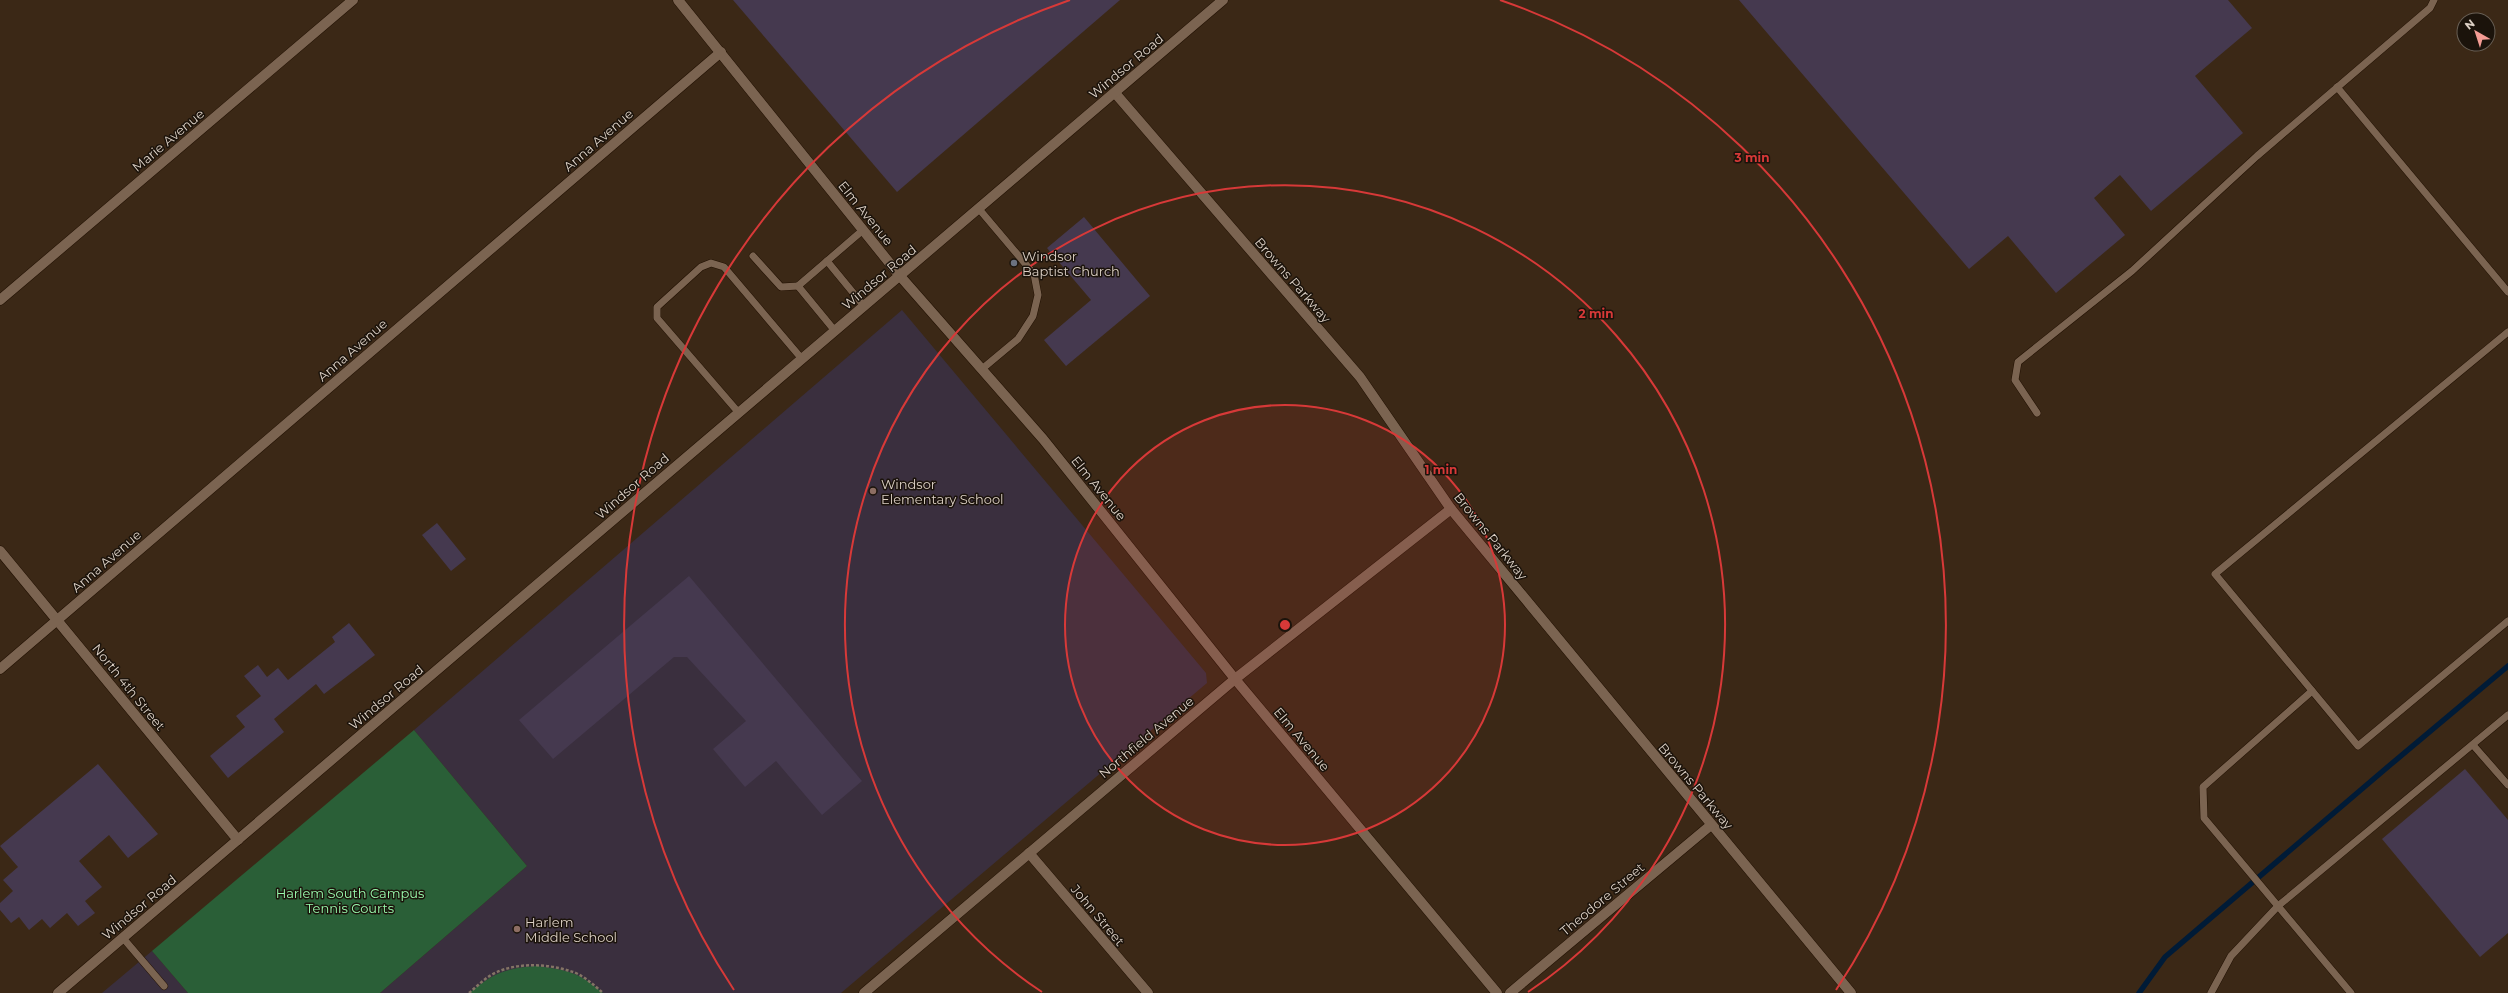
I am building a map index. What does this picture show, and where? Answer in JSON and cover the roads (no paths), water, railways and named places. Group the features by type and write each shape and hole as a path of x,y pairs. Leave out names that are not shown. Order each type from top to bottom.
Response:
{"street":[{"name":"Marie Avenue","path":"0,300 353,0"},
{"name":"Elm Avenue","path":"678,0 900,276 1043,439 1235,679 1497,993"},
{"name":"Windsor Road","path":"58,993 1223,0"},
{"name":"Anna Avenue","path":"0,669 721,52"},
{"name":"Browns Parkway","path":"1115,93 1360,377 1451,509 1851,993"},
{"name":"Northfield Avenue","path":"864,993 1235,679 1451,509"},
{"name":"North 4th Street","path":"0,551 238,840"},
{"name":"Theodore Street","path":"1510,993 1711,825"},
{"name":"John Street","path":"1029,853 1148,993"}],"lane":[{"path":"2037,413 2015,380 2018,362 2132,271 2257,156 2430,8 2434,0"},
{"path":"2337,87 2508,292"},
{"path":"979,208 1034,274 1038,295 1033,316 1018,339 982,369"},
{"path":"753,256 781,287 798,286 863,230"},
{"path":"827,261 864,306"},
{"path":"739,413 657,318 657,307 701,268 711,263 724,267 802,359"},
{"path":"798,286 835,331"},
{"path":"2508,332 2215,574 2358,746 2508,622"},
{"path":"2312,691 2203,787 2204,818 2351,993"},
{"path":"2211,993 2231,956 2278,906 2508,716"},
{"path":"2473,745 2508,785"},
{"path":"123,938 164,986"}],"waterway":[{"path":"2139,993 2165,957 2508,666"}],"place":[{"name":"Windsor Baptist Church","path":"1014,263"},
{"name":"Windsor Elementary School","path":"873,491"},
{"name":"Harlem Middle School","path":"517,929"}],"park label":[{"name":"Harlem South Campus Tennis Courts","path":"350,900"}]}
